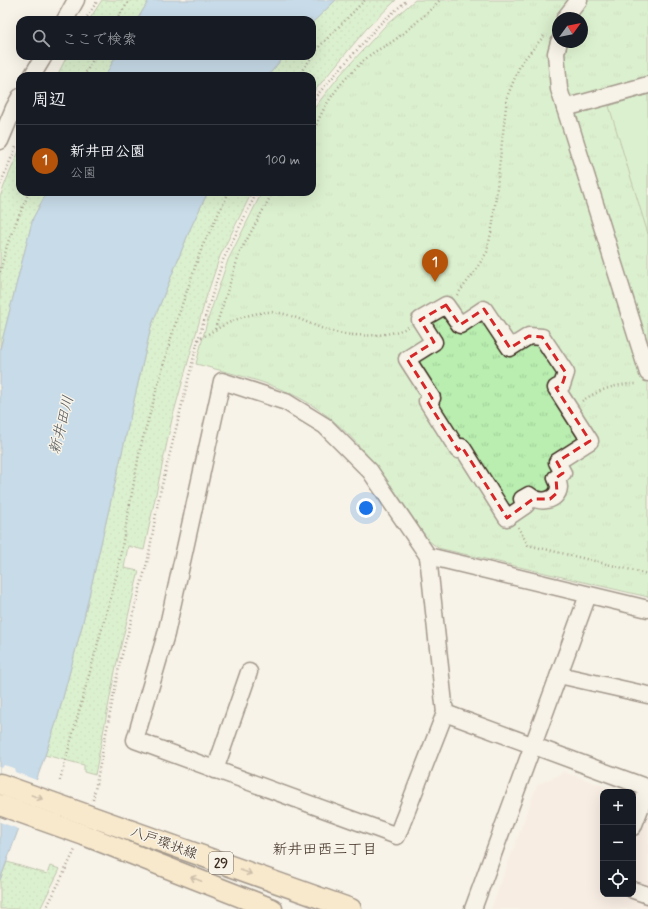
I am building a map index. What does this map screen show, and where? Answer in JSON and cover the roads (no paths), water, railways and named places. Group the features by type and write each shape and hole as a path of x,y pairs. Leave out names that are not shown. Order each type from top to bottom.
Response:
{"main road":[{"name":"八戸環状線","path":"0,784 86,825 272,909"},
{"name":"八戸環状線","path":"0,805 86,825 351,909"}],"street":[{"path":"67,16 76,0"},
{"path":"570,12 579,0"},
{"path":"555,48 559,89 645,355 645,379"},
{"path":"34,72 42,60"},
{"path":"565,108 648,85"},
{"path":"0,141 16,104"},
{"path":"446,305 460,325 484,309 510,348 529,336 542,337 566,373 562,385 556,388 590,441 557,462 564,473 556,478 559,486 557,493 550,500 542,502 534,500 529,495 522,499 526,505 511,516 507,518 462,447 458,450 428,401 432,398 407,358 434,342 420,320 446,305"},
{"path":"222,381 286,402 325,426 370,471 428,556 445,713 397,836 135,740 166,634 222,381"},
{"path":"428,556 648,609"},
{"path":"473,909 588,595"},
{"path":"215,770 249,672"},
{"path":"559,674 648,695"},
{"path":"445,713 648,788 634,825"},
{"path":"636,891 648,895"}],"water":[{"path":"149,0 336,0 316,19 316,16 139,16"},
{"path":"114,60 281,60 271,72 107,72"},
{"name":"新井田川","path":"45,196 206,196 191,227 151,327 82,626 57,720 0,880 0,349 33,218"}],"place":[{"name":"新井田公園","path":"435,282"}],"district":[{"name":"新井田西三丁目","path":"325,850"}]}
